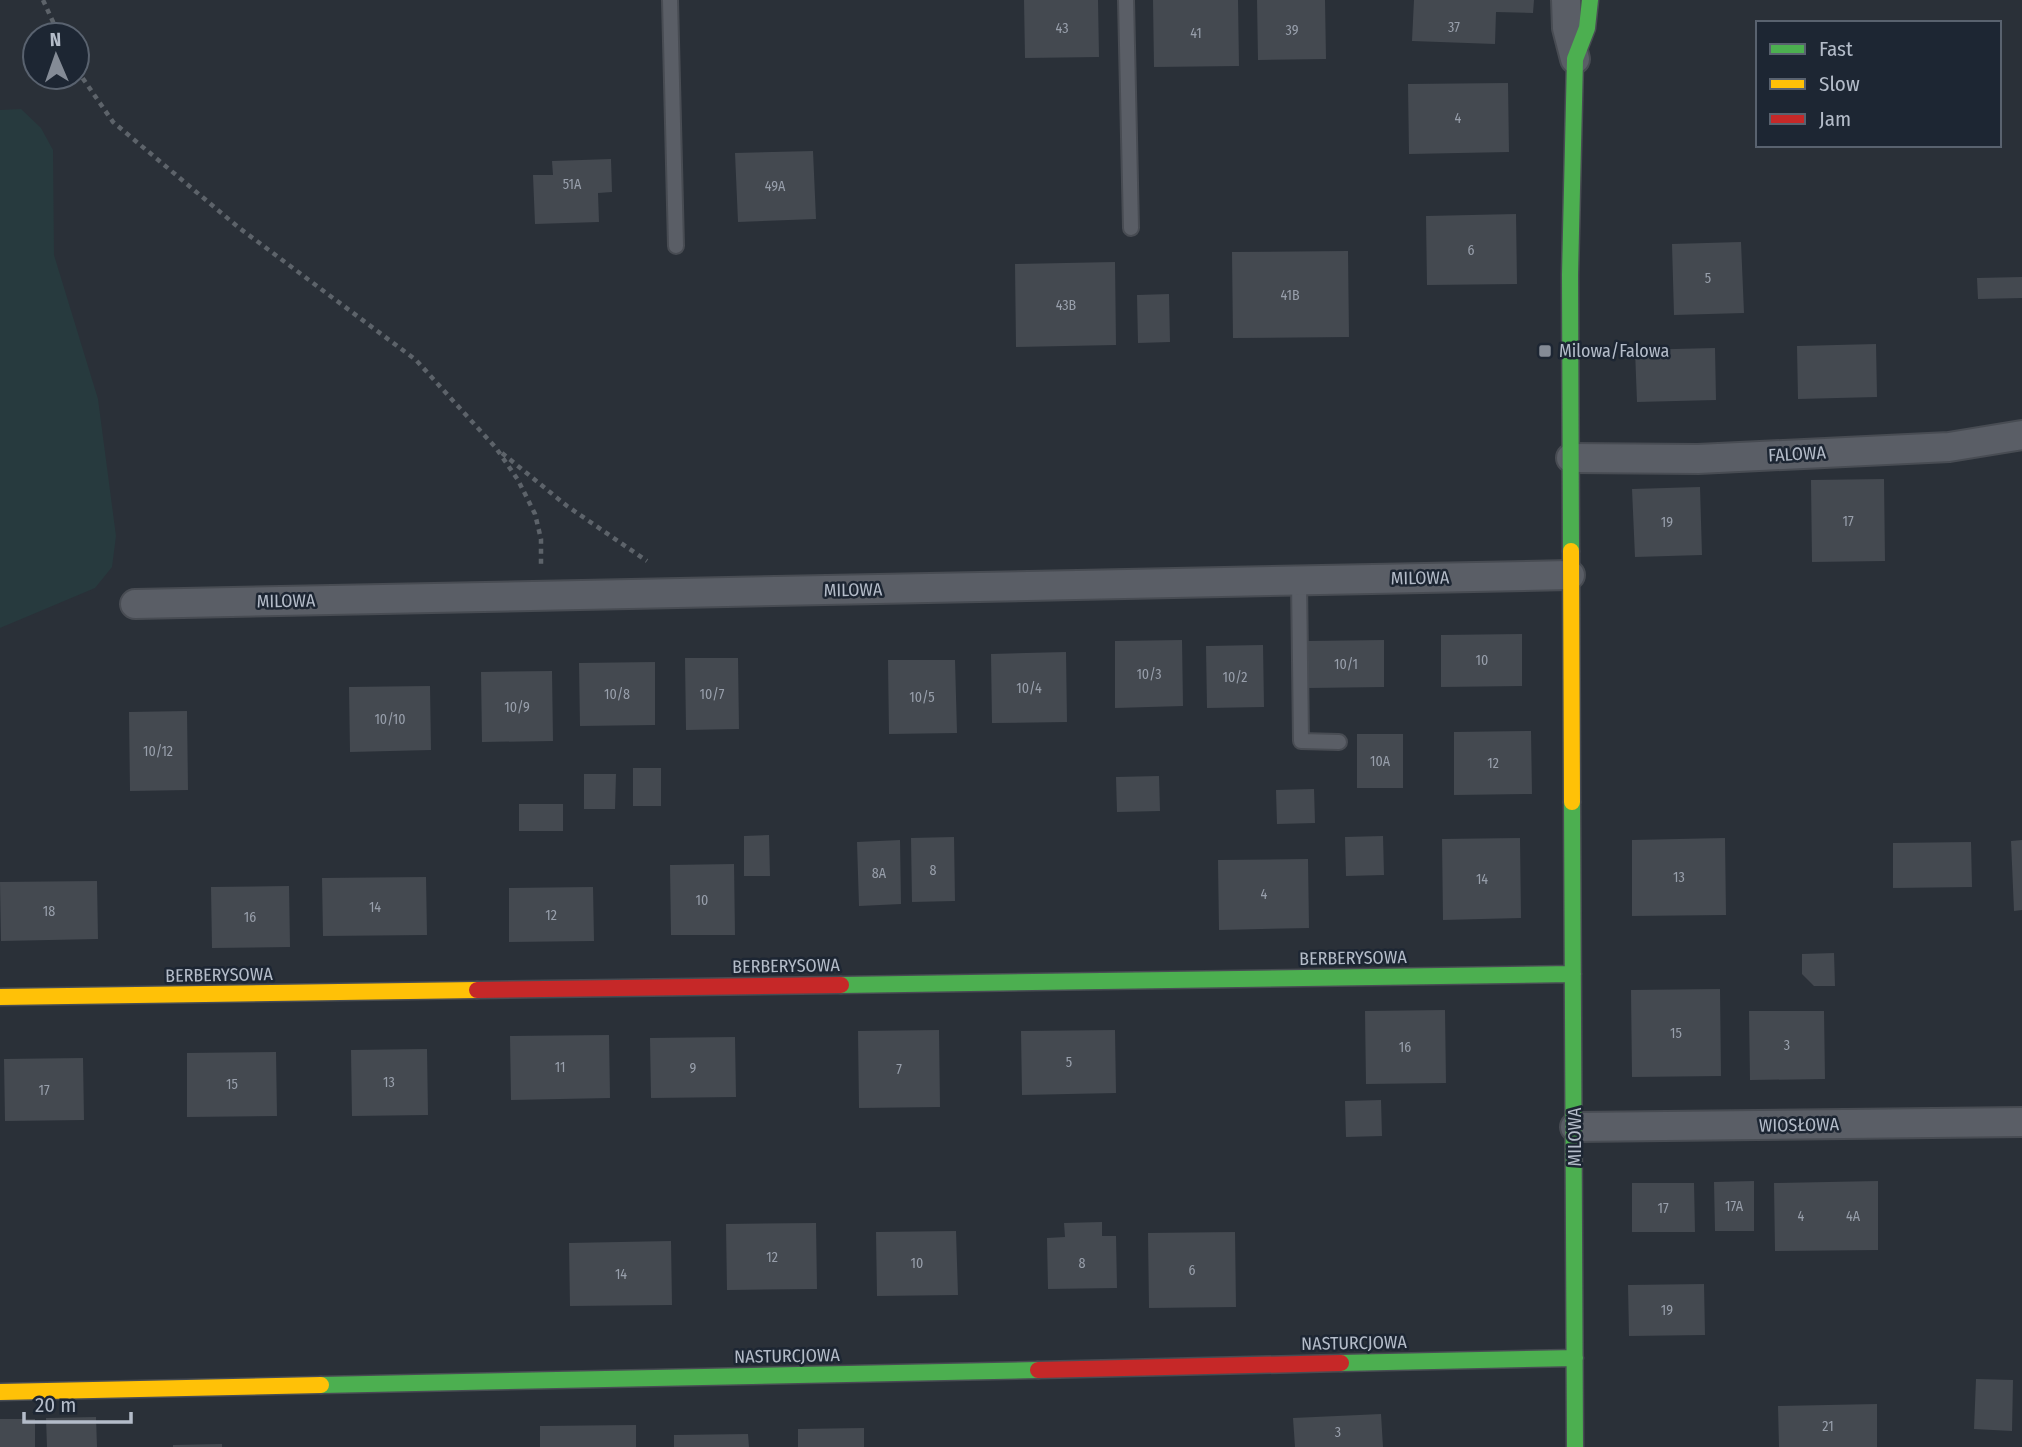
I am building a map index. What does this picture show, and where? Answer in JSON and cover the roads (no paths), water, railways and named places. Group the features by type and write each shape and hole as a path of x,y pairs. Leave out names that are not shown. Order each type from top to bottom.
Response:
{"street":[{"name":"MILOWA","path":"1566,0 1567,28 1575,59 1570,275 1575,1447"},
{"name":"MILOWA","path":"1575,59 1587,28 1590,0"},
{"name":"FALOWA","path":"1571,458 1698,459 1949,447 2022,435"},
{"name":"MILOWA","path":"135,604 1570,575"},
{"name":"BERBERYSOWA","path":"0,997 1573,974"},
{"name":"WIOSŁOWA","path":"1575,1127 2022,1122"},
{"name":"NASTURCJOWA","path":"0,1392 1575,1358"}],"lane":[{"path":"670,0 676,246"},
{"path":"1126,0 1131,228"},
{"path":"1299,581 1301,741 1339,742"}],"place":[{"name":"Milowa/Falowa","path":"1545,351"}]}
